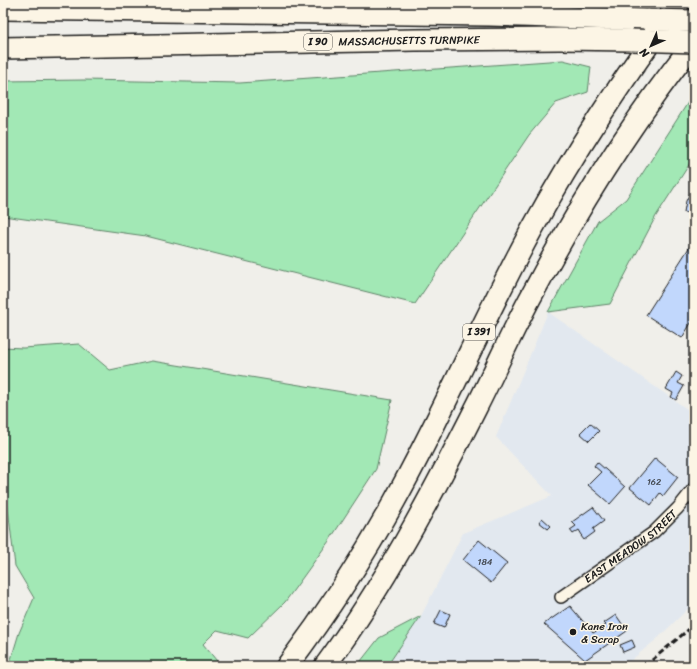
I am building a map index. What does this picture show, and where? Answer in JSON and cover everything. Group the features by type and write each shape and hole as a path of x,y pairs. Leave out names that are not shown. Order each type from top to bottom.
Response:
{"highway":[{"name":"I 391","path":"287,666 334,600 395,501 424,447 513,265 551,196 620,85 679,3"},
{"path":"3,9 489,15 694,21"},
{"name":"MASSACHUSETTS TURNPIKE","path":"3,48 560,39 694,43"},
{"name":"I 391","path":"325,666 377,590 417,521 460,439 533,292 576,214 638,117 694,43"}],"street":[{"name":"EAST MEADOW STREET","path":"561,598 654,532 678,508 694,488"}],"shaded area":[{"path":"548,312 694,414 694,603 658,638 624,666 387,666 421,616 463,533 552,496 496,437"}],"green space":[{"path":"563,60 591,67 588,92 556,103 529,135 415,304 146,236 3,216 3,81 84,80 240,83"},
{"path":"694,93 694,157 656,216 610,304 548,312 598,221 626,199"},
{"path":"79,344 110,370 152,361 392,400 376,469 329,541 285,602 248,638 217,630 203,644 221,666 9,666 19,633 34,598 15,566 3,472 3,347 23,348"},
{"path":"421,616 387,666 357,666 379,638"}],"building":[{"path":"694,187 694,214 684,212 686,201"},
{"path":"694,240 694,318 682,338 646,315"},
{"path":"676,372 682,376 678,383 684,386 676,400 671,397 673,393 666,389"},
{"path":"590,423 599,431 589,441 580,433"},
{"path":"655,458 678,477 663,496 660,493 651,505 630,488"},
{"path":"597,462 625,487 610,504 588,485 601,472 594,466"},
{"path":"593,507 604,521 593,529 595,532 584,540 579,530 573,534 570,530 576,526 572,522"},
{"path":"542,518 551,526 548,529 539,522"},
{"path":"479,540 507,563 491,583 463,560"},
{"name":"Kane Iron & Scrap","path":"570,606 593,633 606,625 604,623 616,615 627,631 585,660 544,624"},
{"path":"441,610 450,614 444,628 434,624"},
{"path":"632,640 635,647 623,652 620,645"}],"railway":[{"path":"645,666 694,625"}],"place":[{"name":"Kane Iron & Scrap","path":"573,632"}]}
